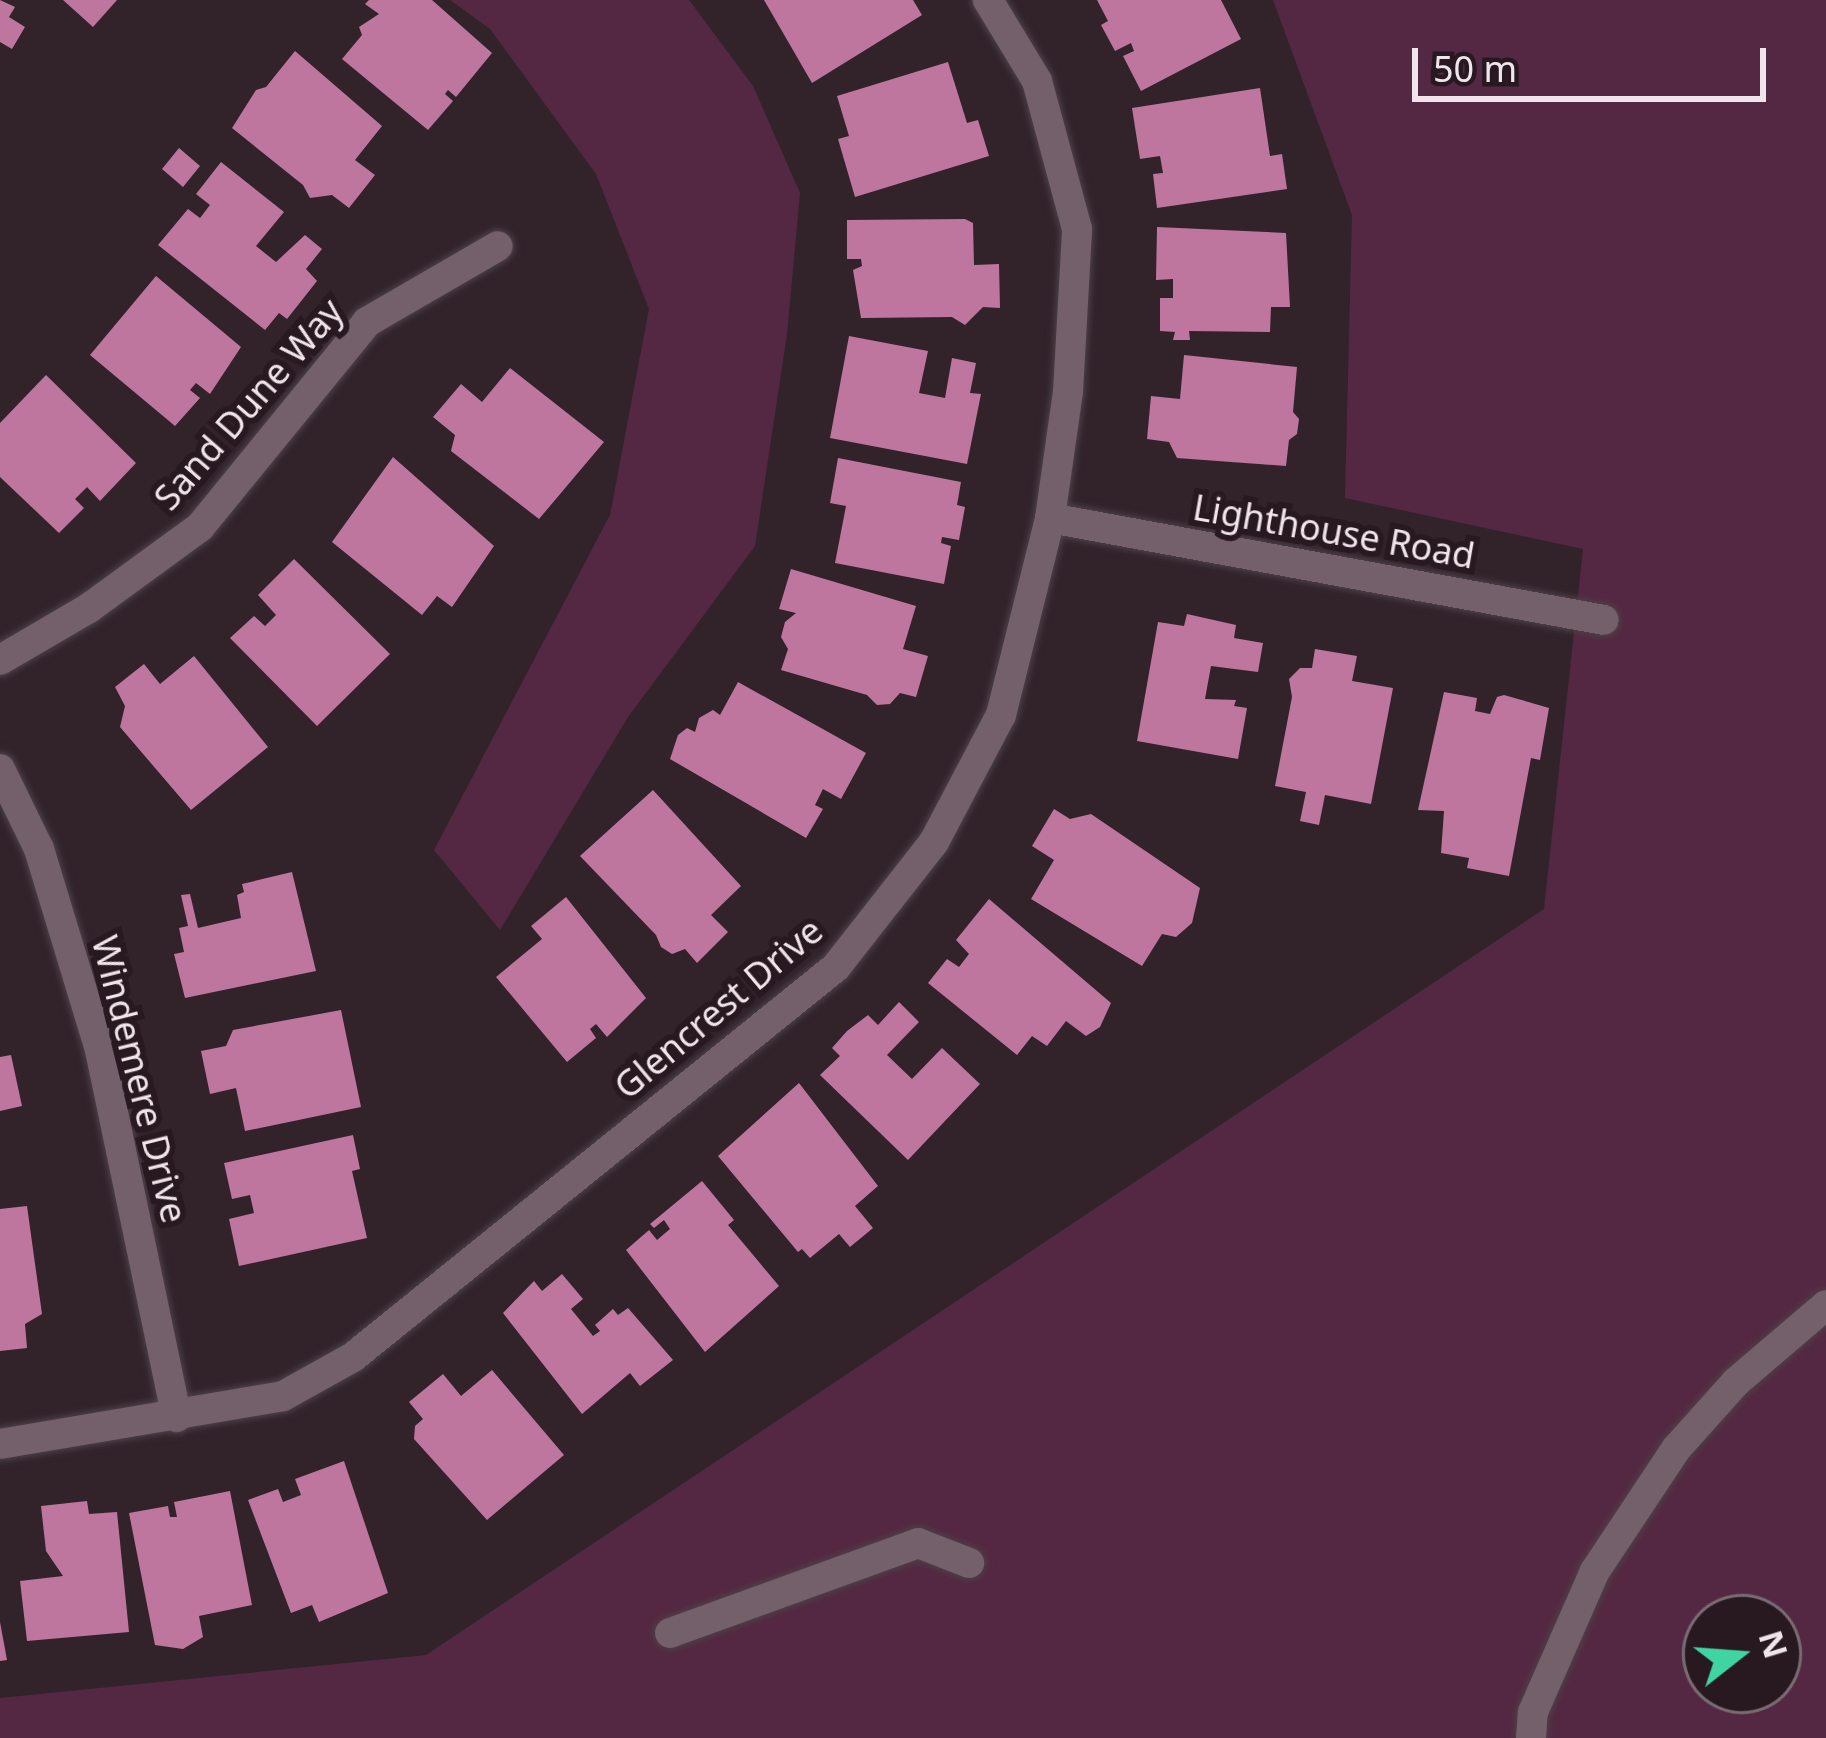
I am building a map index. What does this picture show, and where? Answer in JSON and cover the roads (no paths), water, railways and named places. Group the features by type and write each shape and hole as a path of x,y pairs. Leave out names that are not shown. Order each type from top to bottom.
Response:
{"street":[{"name":"Glencrest Drive","path":"0,1444 283,1396 353,1357 836,967 934,842 1001,715 1050,518 1068,392 1077,229 1037,81 988,0"},
{"name":"Sand Dune Way","path":"0,660 89,608 200,526 368,322 498,246"},
{"name":"Lighthouse Road","path":"1050,518 1604,620"},
{"name":"Windemere Drive","path":"0,769 39,849 100,1050 177,1417"},
{"path":"1531,1738 1533,1712 1595,1571 1676,1449 1736,1382 1826,1305"},
{"path":"670,1633 918,1544 969,1563"}]}
